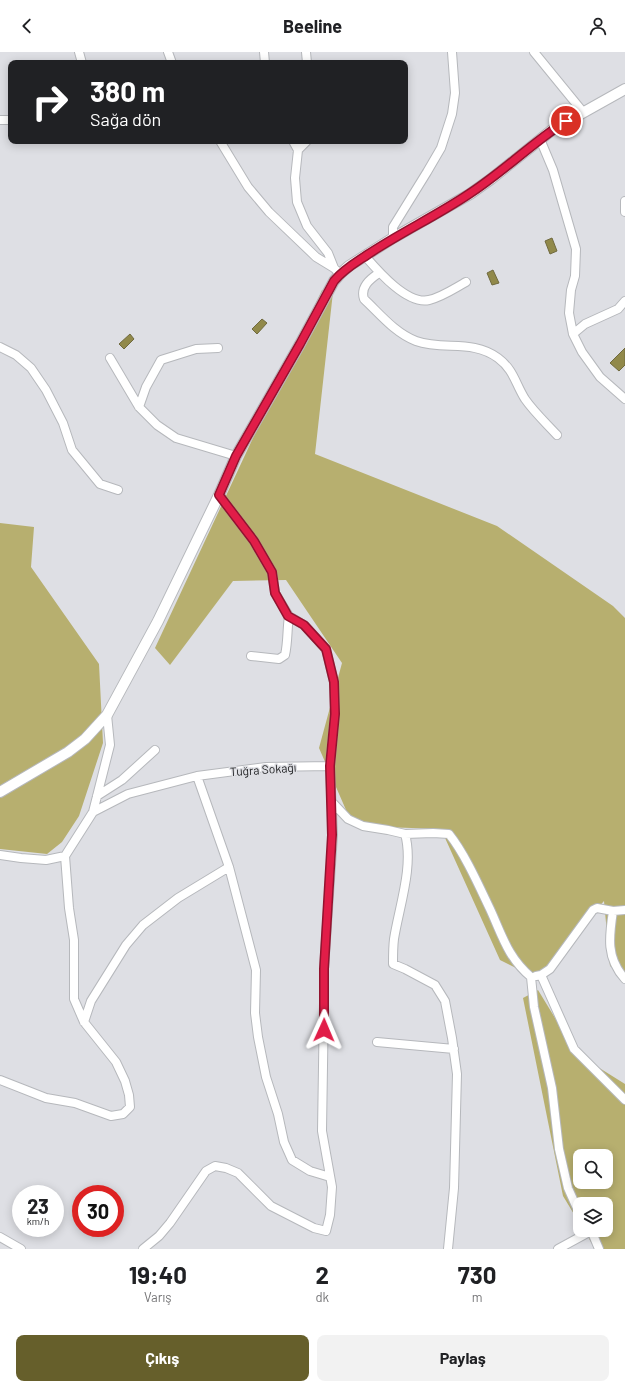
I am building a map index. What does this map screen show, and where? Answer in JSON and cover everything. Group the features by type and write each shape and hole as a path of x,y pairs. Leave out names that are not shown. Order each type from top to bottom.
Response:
{"street":[{"path":"393,238 393,227 441,148 452,114 455,93 452,52"},
{"path":"534,52 583,112"},
{"path":"337,271 349,266 393,238 470,194 540,139 566,121 625,89"},
{"path":"540,139 553,170 576,250 569,313 573,334 582,352 600,377 625,399"},
{"path":"222,144 248,187 265,208 316,257 337,271"},
{"path":"0,792 68,752 85,739 107,715 158,621 219,495 236,456 334,281 337,271 328,253 307,226 297,202 295,178 298,150 295,144"},
{"path":"298,150 304,144"},
{"path":"625,201 625,212"},
{"path":"365,256 379,273 402,291 422,301 435,298 466,282"},
{"path":"379,273 369,281 362,294 364,299 394,328 408,338 417,341 435,345 470,346 481,349 498,358 512,371 519,389 532,409 557,435"},
{"path":"573,334 585,324 618,309 625,301"},
{"path":"0,348 16,355 31,368 46,390 63,423 72,450 100,484 118,490"},
{"path":"139,407 146,387 161,360 196,349 218,348"},
{"path":"110,358 139,407 157,425 176,438 236,456"},
{"path":"143,1249 170,1223 201,1177 210,1168 221,1166 231,1170 243,1178 271,1206 314,1228 326,1231 330,1214 332,1187 322,1131 322,1111 324,969 332,842 330,766 335,714 334,682 326,649 304,625 288,616 275,593 272,572 254,541 219,495"},
{"path":"251,656 279,659 285,655 287,646 286,630 288,616"},
{"path":"0,1080 46,1098 75,1103 111,1116 123,1114 130,1107 129,1095 125,1081 116,1062 84,1022 74,999 74,940 69,908 65,856 93,812 110,745 107,715"},
{"path":"97,796 122,780 155,750"},
{"name":"Tuğra Sokağı","path":"93,812 128,794 197,776 266,767 330,766"},
{"path":"197,776 229,867 256,970 255,1014 258,1037 266,1077 278,1114 284,1142 292,1160 310,1171 330,1177"},
{"path":"332,802 348,819 363,826 405,834 449,834 457,844 490,909 509,952 525,972 531,977 534,1007 552,1088 559,1149 568,1188 573,1199"},
{"path":"405,834 408,845 407,872 394,941 393,964 435,985 445,1001 457,1074 454,1188 448,1249"},
{"path":"0,855 46,860 65,856"},
{"path":"84,1022 91,1001 126,945 144,925 178,898 229,867"},
{"path":"531,977 541,975 550,969 593,910 597,908 613,911 625,910"},
{"path":"613,911 609,939 613,960 619,972 625,979"},
{"path":"541,975 574,1049 625,1100"},
{"path":"377,1042 454,1049"},
{"path":"0,1237 21,1249"},
{"path":"558,1249 579,1237"},
{"path":"594,1237 599,1249"}],"shaded area":[{"path":"552,238 557,251 550,254 545,241"},
{"path":"493,270 499,283 492,285 487,273"},
{"path":"322,290 333,292 315,454 497,526 613,606 625,618 625,975 610,966 604,901 536,978 500,960 441,829 353,826 319,748 342,663 286,580 233,581 170,665 155,648"},
{"path":"262,319 267,323 257,334 252,329"},
{"path":"130,334 134,339 124,349 119,344"},
{"path":"625,348 625,365 619,371 610,363"},
{"path":"0,523 34,527 31,567 99,664 103,743 79,816 62,842 47,854 0,849"},
{"path":"538,990 577,1054 625,1084 625,1249 595,1249 588,1237 613,1237 613,1197 573,1197 573,1212 563,1196 523,998"}],"route":[{"path":"324,1030 324,969 330,893 332,835 330,766 335,714 334,682 326,649 304,625 288,616 275,593 272,572 254,541 219,495 236,456 334,281 340,274 349,266 393,238 470,194 511,164 540,139 566,121"}]}
